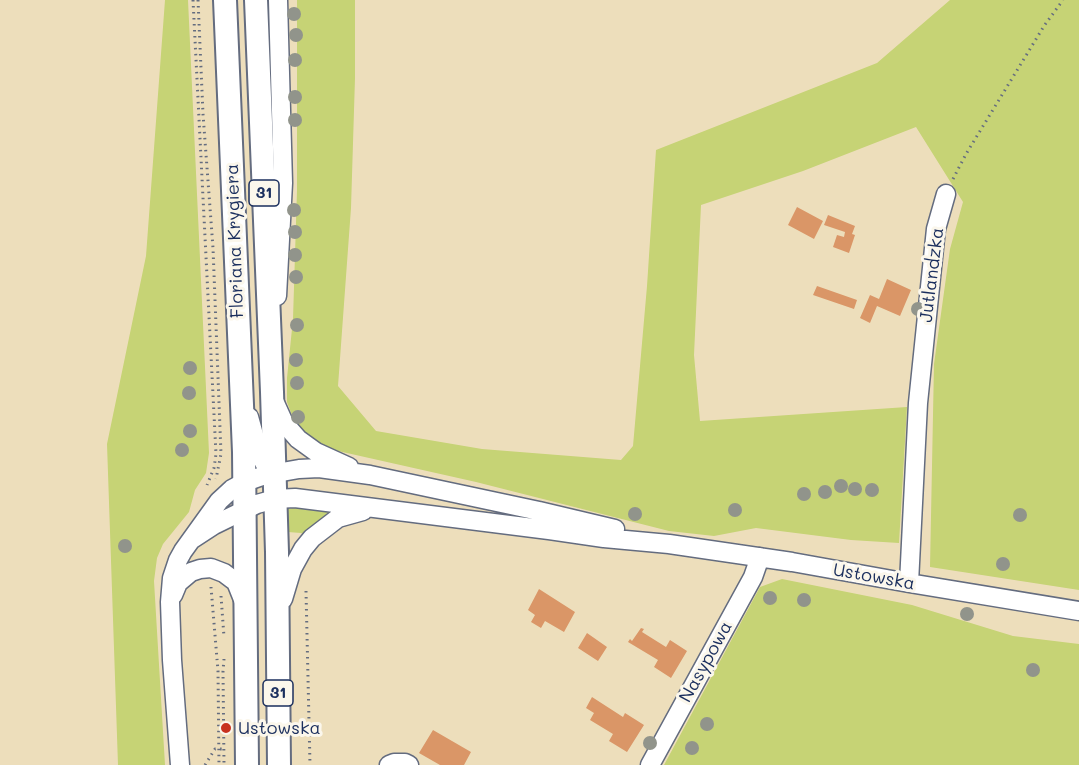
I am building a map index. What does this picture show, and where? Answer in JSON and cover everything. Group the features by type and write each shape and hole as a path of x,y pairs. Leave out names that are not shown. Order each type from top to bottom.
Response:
{"main road":[{"name":"Floriana Krygiera","path":"225,0 242,388 247,765"},
{"name":"Floriana Krygiera","path":"256,0 278,485 279,765"}],"street":[{"name":"Floriana Krygiera","path":"272,384 283,183 278,0"},
{"name":"Jutlandzka","path":"909,583 918,403 936,229 946,194"},
{"name":"Ustowska","path":"272,384 276,406 284,423 298,439 316,452 370,475"},
{"path":"242,388 254,439 278,485"},
{"name":"Ustowska","path":"278,485 310,468 370,475 539,511 669,544"},
{"path":"180,765 170,602 174,570 183,551 219,501 232,489 244,482 278,485"},
{"path":"191,540 214,525 245,510 278,485"},
{"name":"Ustowska","path":"278,485 378,509 760,557 1079,611"},
{"name":"Ustowska","path":"278,622 286,583 303,549 312,538 338,518 359,511 378,509"},
{"name":"Nasypowa","path":"650,765 753,577 760,557"},
{"path":"170,602 174,590 182,579 196,569 207,568 216,569 236,582 246,607"},
{"path":"389,765 394,763 409,765"}],"path":[{"path":"193,0 216,454 214,468 205,489"},
{"path":"198,0 221,454 214,484"},
{"path":"946,194 966,154 1044,26 1063,0"},
{"path":"210,578 218,671 219,765"},
{"path":"307,584 310,765"},
{"path":"220,591 224,639"},
{"path":"224,765 223,671 225,651"},
{"path":"205,765 215,749 224,749"}],"green space":[{"path":"165,0 188,0 209,453 206,473 195,490 189,512 163,544 157,558 154,581 165,765 118,765 107,444 146,256"},
{"path":"297,0 355,0 351,208 338,386 376,431 482,449 621,460 633,446 656,150 877,63 950,0 1079,0 1079,590 930,567 934,364 950,249 963,202 916,127 803,171 701,205 694,355 700,421 907,407 899,543 851,540 756,528 714,536 669,531 476,482 338,451 310,438 293,418 287,402 293,319 297,190"},
{"path":"288,509 334,511 305,535 288,532"},
{"path":"782,579 912,605 1013,636 1079,644 1079,765 664,765 760,587"}],"building":[{"path":"797,207 823,221 814,239 788,225"},
{"path":"828,215 855,226 852,234 855,235 849,253 833,247 837,235 844,237 845,232 824,225"},
{"path":"887,279 911,290 900,316 877,306 870,323 860,318 870,295 879,299"},
{"path":"817,286 857,300 854,309 813,295"},
{"path":"539,589 575,612 564,632 545,621 541,628 531,622 535,615 528,610"},
{"path":"641,628 644,629 642,632 666,647 670,640 687,651 671,678 654,667 658,660 628,642 630,639 632,641"},
{"path":"587,633 607,647 598,661 578,648"},
{"path":"592,697 623,717 625,713 644,725 627,752 609,741 613,734 590,720 594,713 586,708"},
{"path":"433,730 471,752 464,765 440,765 419,753"}],"place":[{"name":"Ustowska","path":"226,728"}]}
